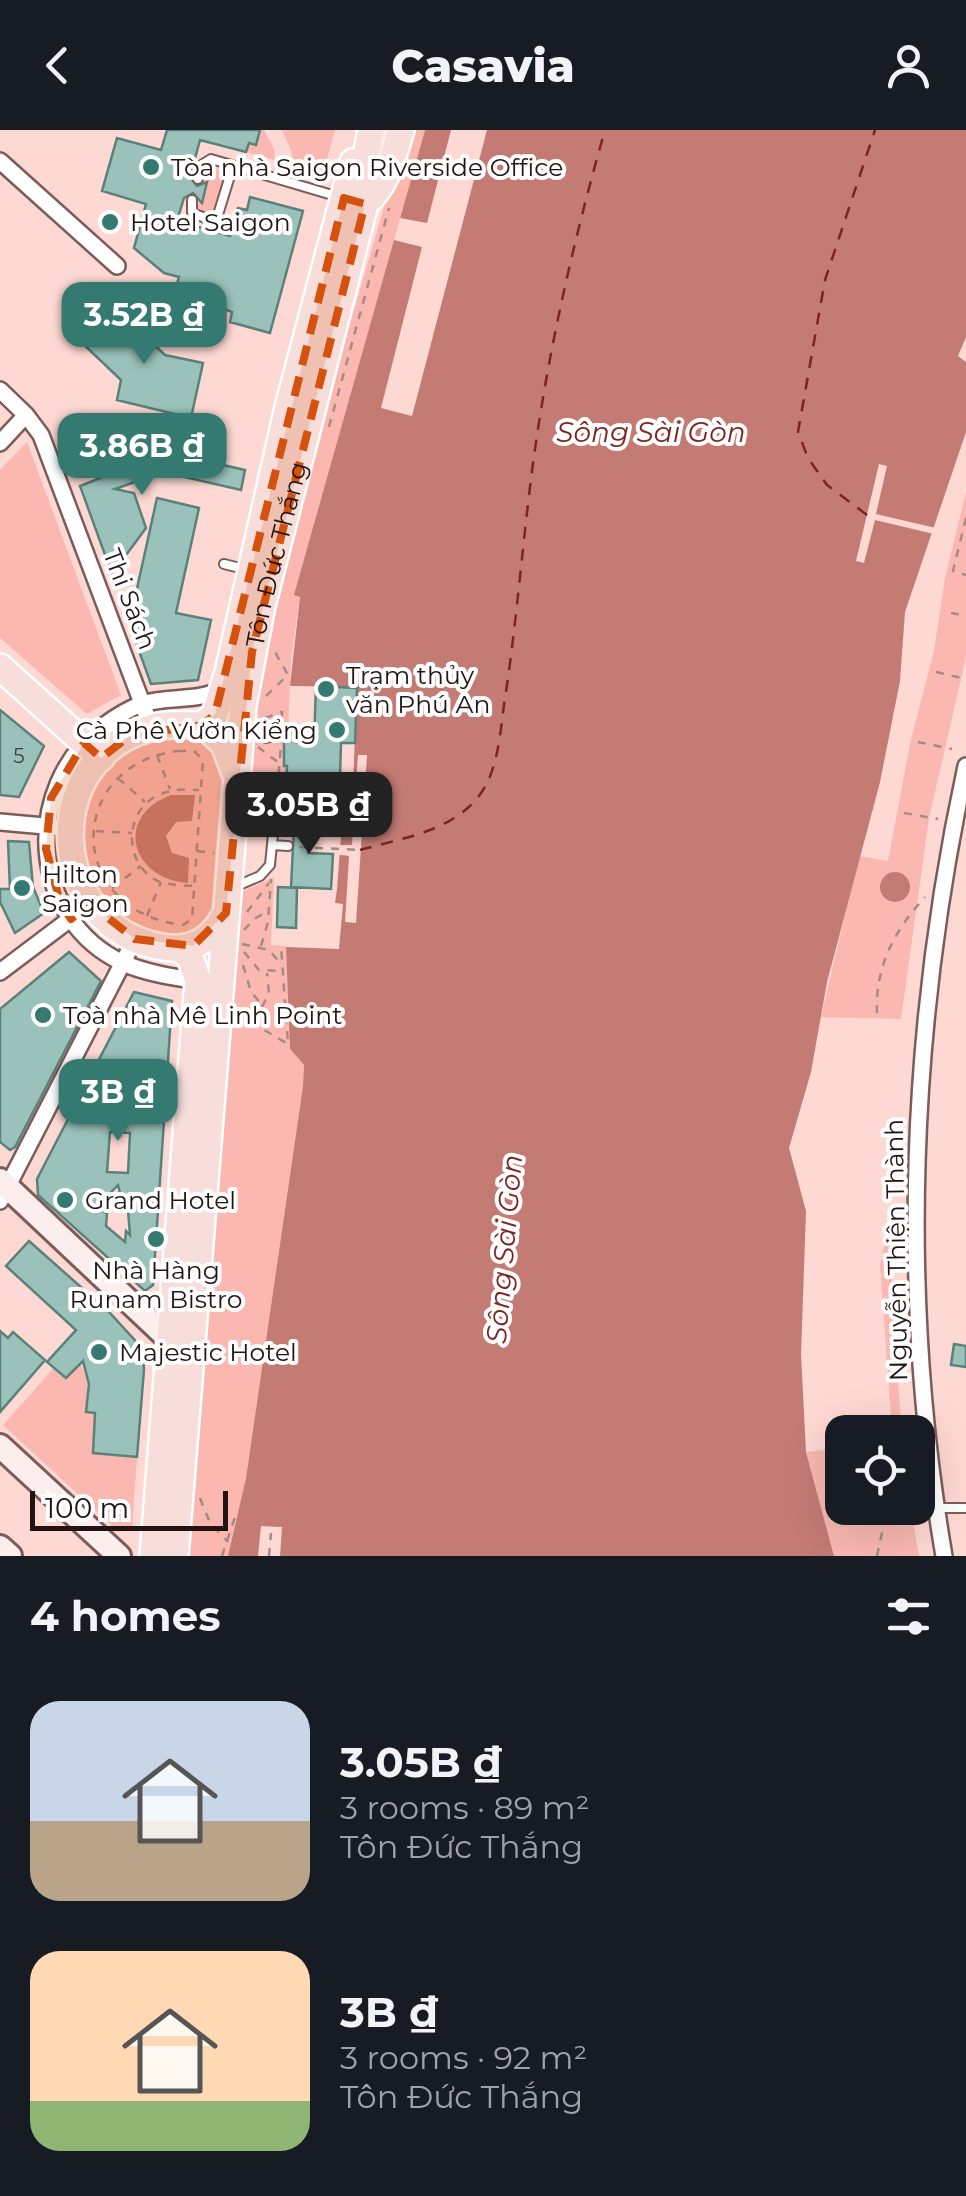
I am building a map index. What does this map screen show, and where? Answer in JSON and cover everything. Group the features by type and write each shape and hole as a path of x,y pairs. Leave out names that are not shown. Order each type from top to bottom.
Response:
{"main road":[{"name":"Tôn Đức Thắng","path":"354,201 362,130"},
{"name":"Tôn Đức Thắng","path":"204,725 215,714 260,573 371,130"},
{"name":"Tôn Đức Thắng","path":"354,201 380,190 401,130"},
{"name":"Tôn Đức Thắng","path":"175,1556 235,913 241,790 260,573"},
{"path":"0,668 101,759"},
{"path":"153,1556 198,980 190,958 180,949 140,928 111,924 91,904 72,863 70,828 79,790 101,759 147,716 204,725 224,744 241,790"},
{"path":"180,949 209,938 235,913"}],"street":[{"path":"354,201 375,168 385,130"},
{"path":"0,161 117,266"},
{"name":"Thi Sách","path":"0,390 40,435 113,603 147,716"},
{"path":"0,444 26,415"},
{"path":"147,716 224,688"},
{"name":"Nguyễn Thiện Thành","path":"944,1556 920,1346 915,1221 918,1127 938,934 966,766"},
{"path":"0,822 70,828"},
{"path":"91,904 88,938 123,962 198,980"},
{"path":"0,972 91,904"},
{"path":"140,928 3,1190 170,1340"},
{"path":"0,1446 107,1551"},
{"path":"0,1547 10,1556"}],"lane":[{"path":"198,180 208,160 354,201"},
{"path":"192,200 192,213 211,220 217,218 233,166"},
{"path":"224,564 260,573"},
{"path":"249,731 272,738 282,734"},
{"path":"235,913 270,865 272,845 273,821 264,806 241,790"},
{"path":"272,845 288,846"},
{"path":"936,1508 966,1508"}],"path":[{"path":"329,427 393,195"},
{"path":"966,518 953,571 966,575"},
{"path":"952,612 966,616"},
{"path":"264,686 262,701 288,676 272,648 270,658"},
{"path":"936,672 966,679"},
{"path":"260,712 259,722 282,712 276,812"},
{"path":"918,742 952,749"},
{"path":"256,755 256,745 280,764"},
{"path":"101,759 127,768 156,754 178,751 200,754 203,760 189,923 140,928"},
{"path":"156,754 170,790"},
{"path":"101,759 146,803"},
{"path":"70,828 99,809 101,759"},
{"path":"241,790 255,765 276,796"},
{"path":"193,886 162,882 141,866 133,850 132,833 146,803 170,790 201,790"},
{"path":"904,813 938,819"},
{"path":"70,828 132,833"},
{"path":"70,828 98,866 91,904"},
{"path":"288,846 360,850"},
{"path":"196,851 215,853"},
{"path":"91,904 141,866"},
{"path":"235,913 254,900 271,880 270,910 261,946"},
{"path":"140,928 162,882"},
{"path":"878,1013 884,958 895,936 925,897"},
{"path":"91,904 123,903 140,928"},
{"path":"235,913 254,919 270,910"},
{"path":"242,945 261,946 275,955 283,970 267,972 253,966 242,945"},
{"path":"237,1014 288,1044 281,946"},
{"path":"242,954 248,984 255,999 264,1006"},
{"path":"255,1022 270,987 267,972"},
{"path":"199,1493 206,1517 228,1542"},
{"path":"222,1556 236,1517"},
{"path":"877,1556 882,1525"},
{"path":"269,1556 271,1532"}],"highlighted area":[{"path":"344,198 365,204 252,652 226,913 193,946 135,939 90,904 71,919 60,902 46,849 51,798 84,743 101,758 131,735 203,725 215,714"}],"shaded area":[{"path":"260,130 264,130 275,151 274,160 246,152 249,143 256,145"},
{"path":"282,130 335,130 321,181 289,172 292,153"},
{"path":"406,130 425,130 295,594 300,596 291,659 285,807 246,791 273,623 312,458"},
{"path":"208,166 226,171 213,213 196,208 197,201 202,202"},
{"path":"27,442 121,695 87,714 0,638 0,470"},
{"path":"966,492 966,657 929,818 901,1019 821,1017 859,856 888,861"},
{"path":"179,738 211,743 222,768 211,913 207,923 182,939 141,931 106,907 81,856 83,811 96,784 132,750"},
{"path":"274,877 271,945 286,946 290,1049 304,1065 303,1086 246,1478 228,1556 186,1556 239,893"},
{"path":"891,1220 901,1415 891,1415 880,1264"},
{"path":"80,1364 88,1378 86,1411 95,1413 93,1453 137,1457 132,1528 119,1532 3,1425 54,1368 66,1378"},
{"path":"825,1450 825,1523 806,1452"},
{"path":"826,1525 914,1525 919,1556 834,1556"}],"water":[{"name":"Sông Sài Gòn","path":"425,130 966,130 966,337 958,356 966,362 966,432 905,612 900,681 880,782 827,982 811,1072 789,1148 806,1211 801,1354 806,1452 834,1556 228,1556 246,1478 303,1086 304,1065 290,1049 286,947 339,949 343,904 335,903 345,784 353,784 357,687 290,686 300,597 294,595"},
{"path":"171,795 195,795 192,821 176,822 166,836 172,853 189,858 188,883 153,871 136,845 141,817"},
{"path":"895,872 906,876 910,887 906,898 895,902 884,898 880,887 884,876"}],"pier":[{"path":"451,130 487,130 412,416 381,408 422,247 394,240 400,218 427,223"},
{"path":"879,464 887,466 876,514 940,529 938,535 875,520 864,563 856,561"},
{"path":"358,755 367,755 356,923 345,922 349,856 334,854 335,845 352,845"},
{"path":"261,1526 282,1527 280,1556 258,1556"}],"building":[{"path":"167,130 260,130 256,145 249,143 246,152 200,140 190,177 197,186 207,182 202,203 193,193 184,198 177,221 230,236 238,208 247,210 250,197 303,211 270,333 230,322 232,312 211,304 214,294 177,284 179,277 164,273 134,248 146,204 102,191 117,138 161,150"},
{"path":"114,307 165,355 203,363 191,418 117,400 121,380 81,342"},
{"path":"166,452 245,470 241,490 163,472 115,489 134,493 146,528 112,574 80,486"},
{"path":"157,498 199,508 176,613 211,620 198,680 151,684 130,626 134,627 141,594 136,593"},
{"path":"316,686 357,688 355,743 341,743 340,777 299,775 298,807 285,807 284,741 289,733 294,733 294,742 314,742"},
{"path":"0,710 44,746 19,797 0,795"},
{"path":"295,807 311,808 308,853 333,854 331,889 291,887"},
{"name":"Hilton Saigon","path":"8,841 29,842 33,887 44,913 15,933 0,902 0,889 10,889"},
{"path":"278,887 297,888 296,928 277,927"},
{"path":"69,952 101,981 10,1150 0,1142 0,1009"},
{"path":"134,992 172,1001 153,1285 145,1291 38,1195 37,1179","holes":["110,1132 130,1133 128,1173 107,1172","118,1185 124,1209 128,1210 130,1235 126,1231 125,1242 106,1226 107,1214 98,1206"]},
{"name":"Majestic Hotel","path":"29,1241 109,1312 142,1348 137,1457 93,1453 95,1413 86,1412 89,1384 83,1361 66,1378 47,1362 76,1330 6,1266"},
{"path":"0,1331 8,1338 13,1332 45,1360 0,1412"},
{"path":"954,1344 966,1346 966,1367 951,1365"}],"ferry route":[{"path":"360,850 442,825 470,806 491,773 501,728 545,385 572,257 605,130"},
{"path":"867,515 827,485 808,458 798,432 825,280 875,130"}],"place":[{"name":"Tòa nhà Saigon Riverside Office","path":"151,167"},
{"name":"Hotel Saigon","path":"110,222"},
{"name":"Trạm thủy văn Phú An","path":"326,689"},
{"name":"Cà Phê Vườn Kiểng","path":"337,730"},
{"name":"Hilton Saigon","path":"22,888"},
{"name":"Toà nhà Mê Linh Point","path":"43,1015"},
{"name":"Grand Hotel","path":"65,1200"},
{"name":"Nhà Hàng Runam Bistro","path":"156,1239"},
{"name":"Majestic Hotel","path":"99,1352"}]}
